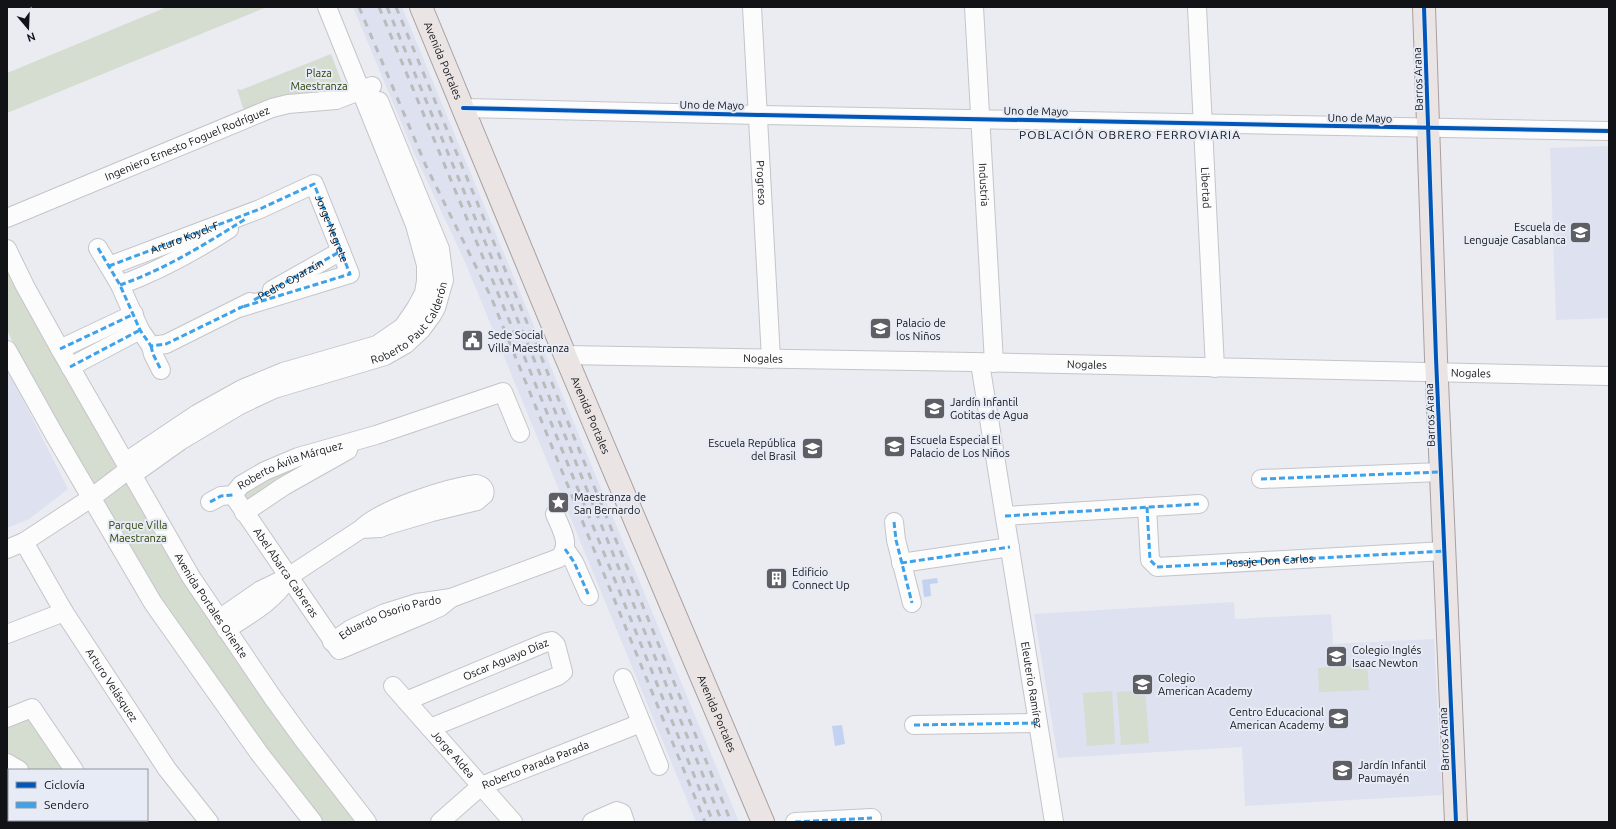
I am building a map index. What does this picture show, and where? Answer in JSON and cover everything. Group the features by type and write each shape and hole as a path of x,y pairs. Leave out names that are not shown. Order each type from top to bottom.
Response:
{"main road":[{"name":"Avenida Portales","path":"421,7 565,356 763,822"},
{"name":"Barros Arana","path":"1424,7 1437,373 1456,822"}],"street":[{"name":"Roberto Paut Calderón","path":"7,548 24,542 91,498 128,470 138,471 180,441 240,405 274,389 385,356 406,344 421,330 436,308 444,280 440,249 367,88 327,7"},
{"name":"Roberto Paut Calderón","path":"340,7 367,88"},
{"name":"Progreso","path":"752,7 771,359"},
{"name":"Industria","path":"974,7 980,119 987,363"},
{"name":"Libertad","path":"1196,7 1215,368"},
{"name":"Ingeniero Ernesto Foguel Rodríguez","path":"7,218 272,108 288,104 336,100 367,88"},
{"name":"Uno de Mayo","path":"462,108 1609,131"},
{"name":"Arturo Koyck F","path":"109,266 260,209 314,184"},
{"name":"Jorge Negrete","path":"314,184 350,274"},
{"name":"Arturo Koyck F","path":"120,285 138,278 199,248 260,209"},
{"path":"98,248 120,285 137,322 159,345 153,354 161,370"},
{"name":"Avenida Portales Oriente","path":"7,249 25,286 70,367 191,577 302,738 367,822"},
{"name":"Pedro Oyarzún","path":"159,345 239,308 341,251"},
{"name":"Pedro Oyarzún","path":"239,308 350,274"},
{"path":"60,349 137,322"},
{"path":"70,367 137,322"},
{"path":"7,350 91,498 153,603 259,753 313,822"},
{"name":"Nogales","path":"565,356 1609,376"},
{"name":"Eleuterio Ramírez","path":"987,363 1005,516 1054,822"},
{"name":"Roberto Ávila Márquez","path":"210,502 221,496 233,495 241,485 281,463 319,450 376,435 503,392 520,433"},
{"name":"Roberto Ávila Márquez","path":"244,513 284,486 376,435"},
{"path":"1261,479 1441,472"},
{"path":"223,624 269,600 282,588 288,577 361,529 366,524 388,512 449,489 476,484 480,484 484,489 484,495 477,501 380,528 361,529"},
{"name":"Abel Abarca Cabreras","path":"233,495 335,646"},
{"path":"1005,516 1199,504"},
{"name":"Pasaje Don Carlos","path":"1147,507 1150,560 1157,567 1445,551"},
{"path":"554,514 565,538 565,549 574,562 589,596"},
{"path":"894,522 901,563 912,603"},
{"name":"Arturo Velásquez","path":"24,542 64,612 167,769 208,822"},
{"path":"901,563 1010,547"},
{"name":"Eduardo Osorio Pardo","path":"335,646 351,629 385,613 417,603 451,598 559,558 565,549"},
{"path":"7,634 64,612"},
{"name":"Oscar Aguayo Díaz","path":"406,701 547,642 552,641 556,645 563,672 558,676 430,728"},
{"path":"623,678 659,766"},
{"name":"Jorge Aldea","path":"393,686 513,822"},
{"path":"7,718 32,708 73,769"},
{"name":"Roberto Parada Parada","path":"440,822 482,786 641,722"},
{"path":"914,725 1038,723"},
{"path":"7,763 17,769"},
{"path":"592,822 617,812 622,813 626,822"},
{"path":"795,822 872,818"}],"shaded area":[{"path":"353,7 402,7 739,822 696,822 465,262 414,153"},
{"name":"Escuela de Lenguaje Casablanca","path":"1609,146 1609,318 1556,320 1550,148"},
{"path":"7,368 68,489 29,519 7,528"},
{"path":"1234,602 1235,619 1331,614 1333,644 1434,639 1442,795 1245,806 1242,747 1058,758 1034,614"}],"green space":[{"path":"167,7 267,7 7,113 7,73"},
{"name":"Plaza Maestranza","path":"331,54 344,88 342,92 245,114 237,89 241,90"},
{"name":"Parque Villa Maestranza","path":"7,255 119,462 364,822 320,822 243,719 121,541 40,399 7,330"},
{"path":"336,445 247,502 239,489"},
{"path":"1367,665 1369,690 1319,692 1318,668"},
{"path":"1145,690 1149,743 1121,745 1117,692"},
{"path":"1112,691 1115,744 1087,746 1083,693"},
{"path":"30,717 66,769 27,769 7,757 7,725"}],"water":[{"path":"937,578 938,583 930,584 931,596 924,597 922,580"},
{"path":"842,725 845,744 835,746 832,726"}],"railway":[{"path":"359,7 426,166 491,297 705,822"},
{"path":"379,7 524,356 713,822"},
{"path":"387,7 531,352 722,822"},
{"path":"396,7 538,349 731,822"}],"marked path":[{"path":"109,266 260,209 314,184 350,274 239,308"},
{"path":"120,285 137,279 170,263 247,218"},
{"path":"98,248 120,285 140,330 151,346 166,344 244,306"},
{"path":"254,300 341,251"},
{"path":"60,349 134,314"},
{"path":"70,367 140,330"},
{"path":"151,346 153,354 161,370"},
{"path":"1261,479 1441,472"},
{"path":"210,502 221,496 233,495"},
{"path":"1005,516 1199,504"},
{"path":"1147,507 1150,560 1157,567 1445,551"},
{"path":"894,522 896,540 912,603"},
{"path":"901,563 1010,547"},
{"path":"565,549 574,562 589,596"},
{"path":"914,725 1038,723"},
{"path":"795,822 872,818"}],"cycle path":[{"path":"1424,7 1436,358 1456,822"},
{"path":"463,108 1609,131"}],"place":[{"name":"Escuela de Lenguaje Casablanca","path":"1581,233"},
{"name":"Palacio de los Niños","path":"880,329"},
{"name":"Sede Social Villa Maestranza","path":"472,341"},
{"name":"Jardín Infantil Gotitas de Agua","path":"934,408"},
{"name":"Escuela Especial El Palacio de Los Niños","path":"895,446"},
{"name":"Escuela República del Brasil","path":"812,449"},
{"name":"Maestranza de San Bernardo","path":"559,503"},
{"name":"Edificio Connect Up","path":"777,578"},
{"name":"Colegio Inglés Isaac Newton","path":"1336,656"},
{"name":"Colegio American Academy","path":"1142,684"},
{"name":"Centro Educacional American Academy","path":"1339,718"},
{"name":"Jardín Infantil Paumayén","path":"1342,771"}],"district":[{"name":"POBLACIÓN OBRERO FERROVIARIA","path":"1130,135"}]}
